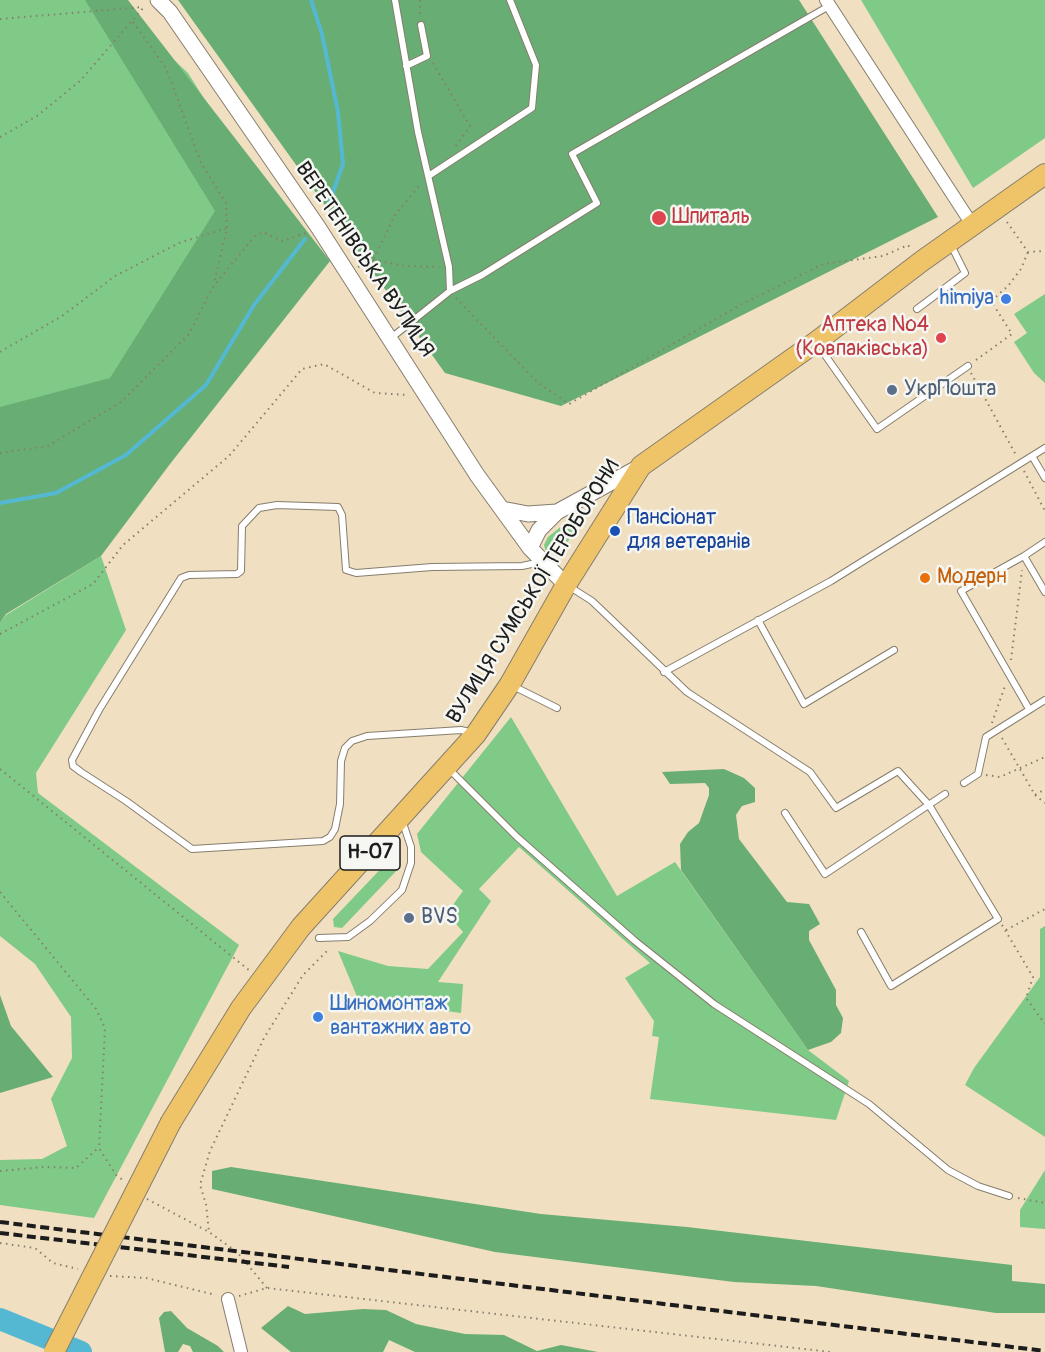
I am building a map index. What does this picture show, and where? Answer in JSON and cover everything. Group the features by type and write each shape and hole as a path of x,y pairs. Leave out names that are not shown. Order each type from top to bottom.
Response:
{"main road":[{"name":"ВУЛИЦЯ СУМСЬКОЇ ТЕРОБОРОНИ","path":"54,1352 171,1122 241,1008 301,927 402,819 476,734 510,684 567,585 641,466 816,342 949,242 1045,174"}],"street":[{"name":"ВЕРЕТЕНІВСЬКА ВУЛИЦЯ","path":"151,3 170,12 318,227 428,395 477,475 530,548 567,585"},
{"path":"828,3 973,226"},
{"path":"530,548 539,530 556,512 641,466"},
{"path":"502,509 528,514 556,512"},
{"path":"228,1299 241,1352"}],"lane":[{"path":"394,0 418,132 449,267 450,291"},
{"path":"429,175 532,108 536,65 510,0"},
{"path":"391,339 450,291 482,275 597,203 572,153 828,3"},
{"path":"406,66 427,56 421,25"},
{"path":"917,309 965,273 949,242"},
{"path":"816,342 877,429 968,366"},
{"path":"664,672 831,581 1045,448"},
{"path":"1032,456 1045,478"},
{"path":"476,734 461,730 367,736 352,741 345,748 341,761 340,804 335,829 330,837 322,841 246,844 202,849 192,849 126,801 81,772 74,766 72,760 99,710 182,578 189,575 237,574 241,571 242,526 259,508 277,505 338,507 342,515 346,570 356,573 432,567 522,566 542,562"},
{"path":"1029,709 961,591 1045,542"},
{"path":"1024,555 1045,592"},
{"path":"567,585 592,601 687,692 810,772 836,808 898,771 929,805 998,919 891,986 861,932"},
{"path":"758,620 804,704 894,650"},
{"path":"510,684 557,708"},
{"path":"964,783 978,774 986,737 1045,700"},
{"path":"448,768 516,837 635,941 714,1004 869,1104 948,1170 978,1186 1009,1196"},
{"path":"785,813 825,874 945,794"},
{"path":"319,938 348,938 370,921 402,890 411,863 411,847 402,819"}],"path":[{"path":"420,0 421,25"},
{"path":"0,19 151,3 170,12"},
{"path":"0,137 37,116 80,81 151,3"},
{"path":"132,22 166,68 201,163 226,204 227,228 213,287"},
{"path":"432,62 470,126 442,168"},
{"path":"373,260 395,214 429,175"},
{"path":"1007,222 1028,252"},
{"path":"0,453 48,446 121,402 189,334 213,287 254,237 263,232 282,241 295,238 318,227"},
{"path":"0,352 62,316 115,276 179,243 227,228"},
{"path":"450,291 537,382 569,404 740,305 823,264 883,256 908,245"},
{"path":"1028,252 1045,251"},
{"path":"1028,252 1021,270 991,301 1012,334 968,366 1045,511"},
{"path":"347,272 373,260 406,266 449,267"},
{"path":"0,634 93,584 123,545 230,456 302,369 324,364 375,393 428,395"},
{"path":"986,737 1009,674 1024,555"},
{"path":"997,730 1035,795 1045,803"},
{"path":"978,774 1000,777 1045,757"},
{"path":"0,769 261,980"},
{"path":"1035,795 1045,789"},
{"path":"0,892 96,1009 105,1028 99,1148 116,1175 131,1186"},
{"path":"1006,930 1045,909"},
{"path":"998,919 1033,977 1026,998 1045,1024"},
{"path":"208,1232 206,1204 200,1185 210,1150 264,1038 303,975 327,951"},
{"path":"0,1171 44,1167 76,1168 98,1148"},
{"path":"1009,1196 1045,1203"},
{"path":"146,1198 208,1232 237,1252 267,1288"},
{"path":"228,1299 267,1288 831,1352"}],"green space":[{"path":"0,0 110,0 188,73 300,251 0,490"},
{"path":"85,0 128,0 330,261 170,464 101,556 6,614 0,623 0,407 110,378 215,211"},
{"path":"178,0 799,0 938,217 561,406 445,373"},
{"path":"861,0 1045,0 1045,138 973,188"},
{"path":"1045,294 1045,383 1034,373 1014,342 1027,333 1014,314"},
{"path":"580,511 585,514 562,551 551,554 546,552 544,545 548,537"},
{"path":"101,556 126,630 36,773 38,793 239,945 94,1218 0,1205 0,1160 42,1159 67,1146 51,1099 72,1058 71,1017 35,964 0,936 0,623 6,615"},
{"path":"511,717 617,896 675,862 808,1050 849,1081 836,1120 650,1099 659,1037 652,1036 654,1021 625,978 650,963 519,847 479,889 491,901 438,982 463,984 461,1013 358,999 338,951 388,966 428,969 463,932 447,913 463,891 421,852 417,834"},
{"path":"724,769 744,778 755,788 755,802 742,806 736,815 739,839 787,902 809,904 820,924 809,931 809,940 836,990 836,1005 843,1018 841,1033 831,1042 808,1050 681,870 680,844 688,832 699,823 709,795 709,788 705,783 670,784 662,772"},
{"path":"395,857 400,860 400,867 342,928 334,927 333,919 391,858"},
{"path":"1045,926 1045,1137 965,1085 974,1068 1040,977 1040,929"},
{"path":"0,995 11,1026 53,1077 0,1093"},
{"path":"231,1167 541,1214 687,1227 1012,1265 1012,1281 1045,1284 1045,1313 996,1313 816,1286 734,1282 495,1252 212,1189 212,1171"},
{"path":"1045,1170 1045,1229 1020,1227 1020,1210"},
{"path":"288,1306 305,1314 363,1309 386,1310 416,1324 465,1334 504,1335 537,1351 561,1345 598,1352 415,1352 389,1340 383,1352 291,1352 261,1328"},
{"path":"171,1311 187,1328 224,1352 193,1352 190,1346 183,1344 178,1352 165,1352 159,1318 164,1312"}],"waterway":[{"path":"311,0 322,34 338,112 343,164 329,203"},
{"path":"0,503 56,493 126,455 206,385 254,305 305,239"},
{"path":"0,1319 81,1352"}],"railway":[{"path":"0,1222 1045,1351"},
{"path":"0,1233 289,1267"}],"place":[{"name":"Шпиталь","path":"659,218"},
{"name":"himiya","path":"1006,299"},
{"name":"Аптека №4 (Ковпаківська)","path":"941,338"},
{"name":"УкрПошта","path":"892,390"},
{"name":"Пансіонат для ветеранів","path":"615,531"},
{"name":"Модерн","path":"925,578"},
{"name":"BVS","path":"409,918"},
{"name":"Шиномонтаж вантажних авто","path":"318,1017"}]}
